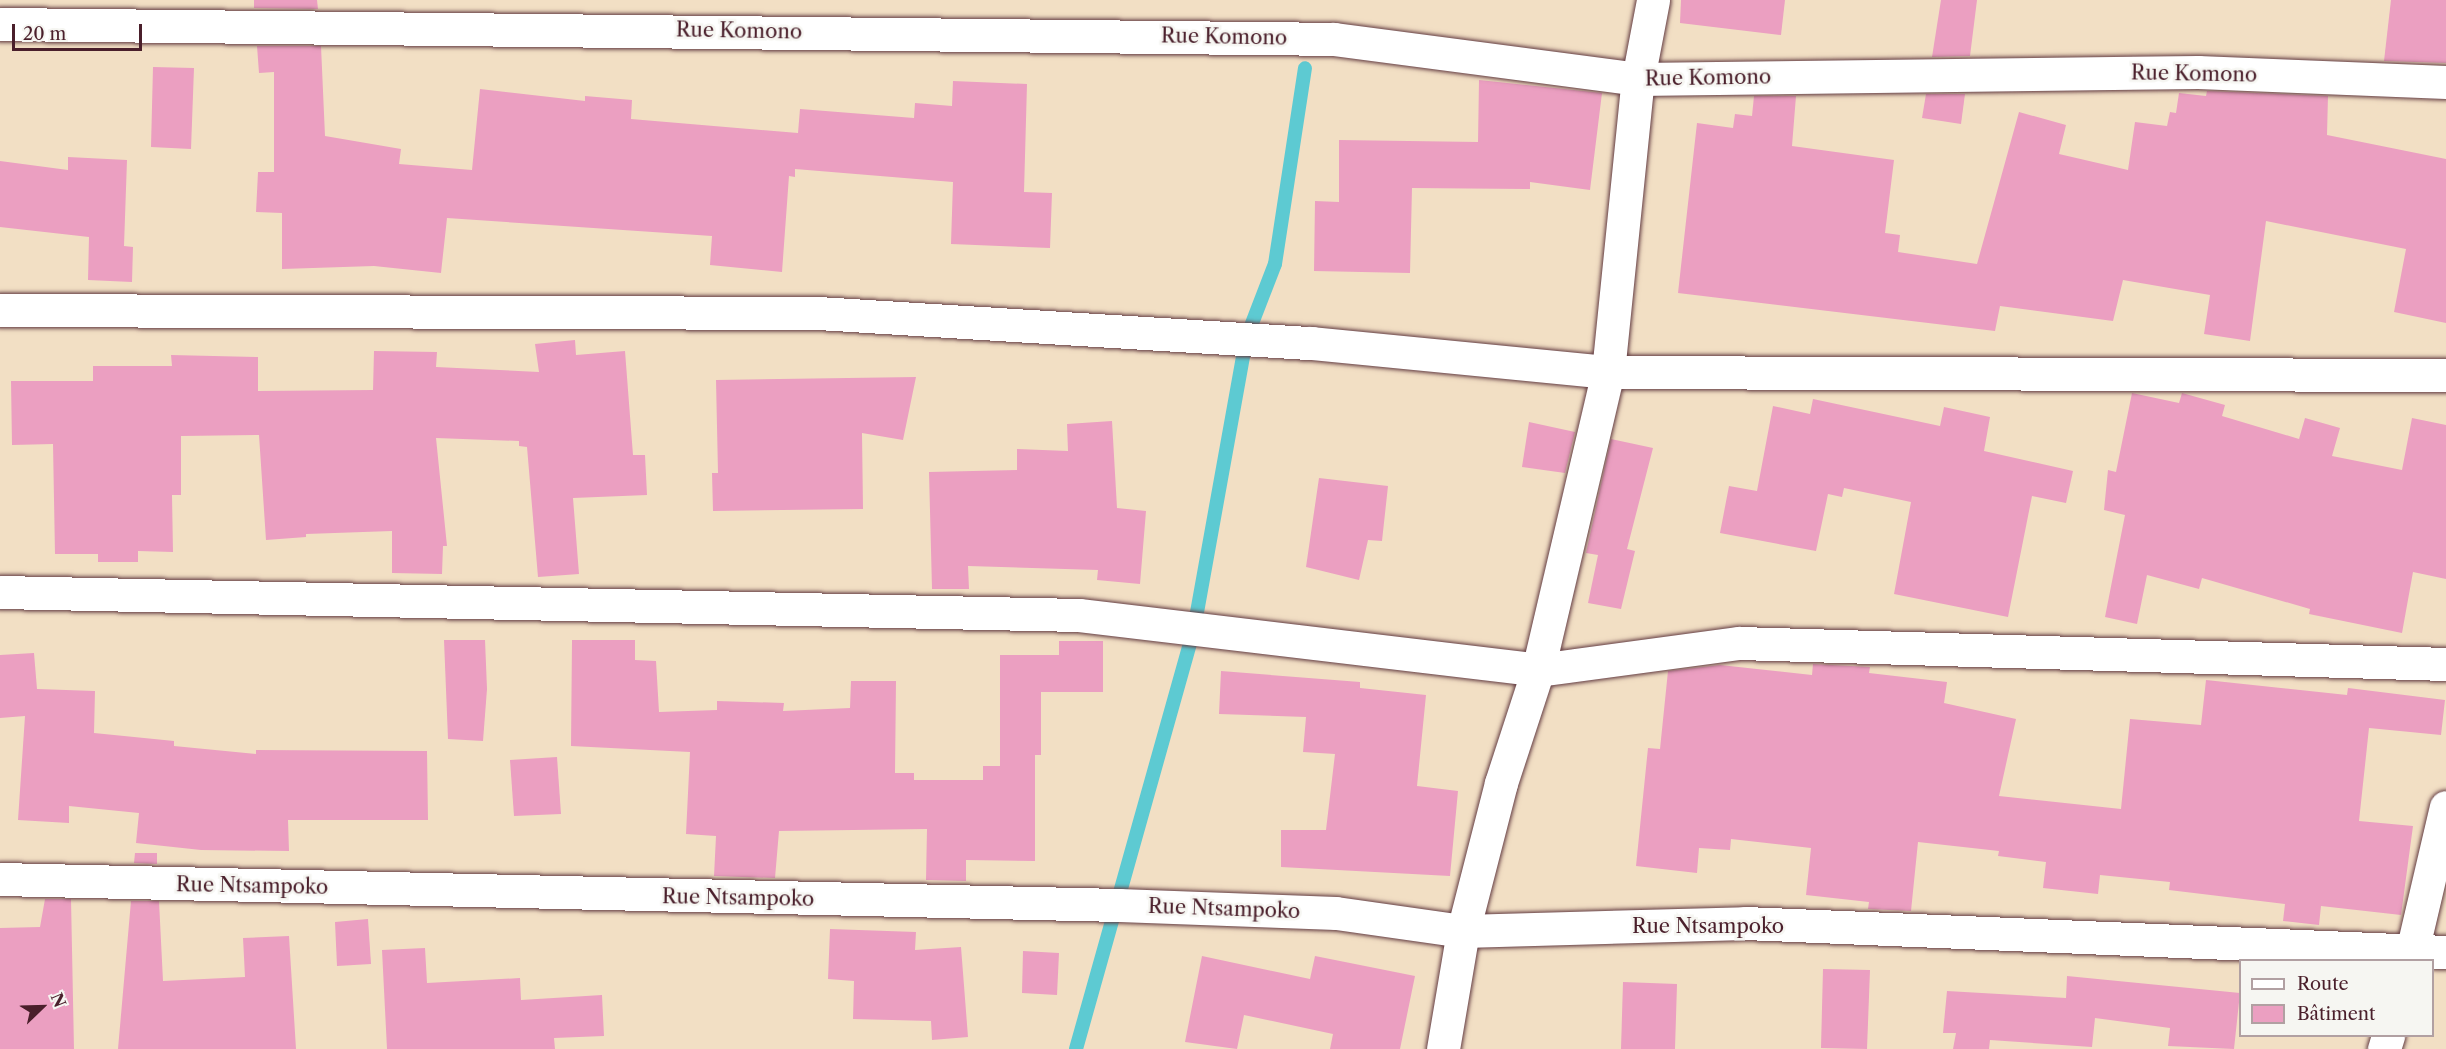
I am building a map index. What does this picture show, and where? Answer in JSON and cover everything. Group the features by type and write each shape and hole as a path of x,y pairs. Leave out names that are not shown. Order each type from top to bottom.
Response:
{"street":[{"path":"1443,1049 1464,931 1501,783 1538,670 1608,372 1638,80 1653,0"},
{"name":"Rue Komono","path":"0,24 1334,39 1638,80 2198,72 2446,82"},
{"path":"0,310 818,313 1311,343 1608,372 2446,375"},
{"path":"0,592 1079,615 1538,670 1739,643 2446,664"},
{"path":"2411,956 2446,807"},
{"name":"Rue Ntsampoko","path":"0,879 1119,905 1336,913 1464,931 1745,923 2411,956 2446,952"}],"building":[{"path":"254,0 317,0 318,9 254,8"},
{"path":"1681,0 1785,0 1781,35 1680,23"},
{"path":"1941,0 1977,0 1970,56 1932,57"},
{"path":"2391,0 2446,0 2446,63 2384,61"},
{"path":"257,46 321,46 325,136 401,149 399,164 472,170 480,89 585,101 585,96 632,100 631,119 798,133 800,109 914,118 915,103 952,106 953,81 1027,84 1024,192 1052,193 1050,248 951,244 953,182 795,169 795,177 789,176 782,272 710,265 712,236 447,218 441,273 374,266 282,269 282,213 256,212 258,172 274,172 274,72 259,73"},
{"path":"153,67 194,68 191,149 151,147"},
{"path":"1479,80 1602,93 1590,190 1530,182 1530,189 1412,188 1410,273 1314,271 1315,201 1339,202 1339,140 1478,142"},
{"path":"2207,91 2328,96 2327,135 2446,159 2446,323 2394,312 2406,249 2266,221 2250,341 2204,334 2210,295 2123,280 2113,321 2000,306 1995,331 1678,293 1697,123 1733,128 1735,114 1752,116 1754,96 1796,96 1792,146 1894,160 1885,233 1900,235 1898,252 1977,264 2019,112 2066,125 2059,154 2128,170 2135,122 2167,126 2170,112 2176,113 2179,93 2206,96"},
{"path":"1926,94 1965,94 1961,124 1922,118"},
{"path":"68,157 127,160 124,246 133,247 132,282 88,280 89,237 0,227 0,161 68,170"},
{"path":"575,340 576,355 625,351 633,455 645,455 647,495 573,498 579,574 538,577 527,447 519,446 519,441 436,438 447,546 443,546 442,574 392,573 392,531 306,534 306,537 266,540 259,435 181,436 181,495 172,495 173,552 138,551 138,562 98,562 98,554 55,554 53,444 12,445 11,381 93,381 93,366 172,366 171,355 258,357 258,391 373,390 374,351 437,352 436,367 539,372 535,344"},
{"path":"916,377 903,440 862,433 863,509 713,511 712,473 718,473 716,380"},
{"path":"2132,393 2179,403 2182,393 2225,405 2222,416 2299,439 2305,418 2340,428 2332,456 2402,470 2412,418 2446,425 2446,579 2413,572 2402,633 2309,614 2310,609 2202,578 2199,589 2147,575 2137,624 2105,617 2125,515 2104,510 2108,470 2116,472"},
{"path":"1813,399 1940,426 1944,407 1990,417 1984,451 2073,471 2066,503 2032,496 2008,617 1894,594 1911,502 1844,488 1842,497 1828,494 1816,551 1720,533 1729,486 1757,491 1773,406 1810,414"},
{"path":"1112,421 1117,508 1146,511 1140,584 1097,580 1098,570 968,566 969,589 932,589 929,472 1017,470 1017,449 1068,451 1067,424"},
{"path":"1529,422 1575,432 1565,473 1522,467"},
{"path":"1611,439 1653,448 1627,549 1635,551 1621,609 1588,603 1598,555 1586,553"},
{"path":"1319,478 1388,486 1382,541 1368,540 1359,580 1306,567"},
{"path":"444,640 485,640 487,689 483,741 448,739"},
{"path":"572,640 635,640 635,660 656,661 659,712 717,710 717,701 784,703 783,711 850,708 851,681 896,681 895,773 914,773 914,780 983,780 983,766 1000,766 1000,655 1059,655 1059,641 1103,641 1103,692 1041,692 1041,755 1035,755 1035,861 966,860 966,881 926,880 927,829 779,831 775,878 714,876 716,836 686,834 690,752 571,746"},
{"path":"34,653 37,689 95,691 94,733 174,741 174,746 256,754 256,750 427,751 428,820 288,820 289,851 201,850 136,843 139,813 69,806 69,823 18,820 25,716 0,718 0,655"},
{"path":"1813,664 1870,667 1869,673 1947,682 1944,703 2016,719 1999,796 2121,809 2130,719 2201,725 2206,680 2347,695 2348,688 2445,700 2441,735 2369,728 2359,821 2413,826 2401,915 2321,906 2319,925 2283,921 2285,904 2169,890 2170,882 2100,875 2098,894 2043,888 2046,862 1998,856 1999,851 1918,842 1911,911 1868,909 1869,902 1806,895 1811,848 1731,839 1730,850 1699,848 1697,873 1636,866 1648,748 1660,749 1668,671 1720,665 1812,675"},
{"path":"1221,671 1360,682 1360,688 1426,695 1417,786 1458,791 1450,876 1281,867 1281,830 1326,830 1335,754 1303,752 1306,717 1219,714"},
{"path":"557,757 561,814 514,816 510,760"},
{"path":"135,853 157,853 157,864 134,863"},
{"path":"45,899 71,899 74,1049 0,1049 0,928 40,927"},
{"path":"131,901 159,901 163,981 245,977 243,938 289,936 296,1049 118,1049"},
{"path":"368,919 371,964 337,966 335,922"},
{"path":"830,929 916,932 915,950 961,947 968,1037 932,1040 931,1021 853,1019 854,981 828,979"},
{"path":"425,948 427,983 520,978 521,1000 602,995 604,1036 554,1038 555,1049 387,1049 382,950"},
{"path":"1023,951 1059,953 1057,995 1022,993"},
{"path":"1202,956 1310,979 1315,956 1415,976 1400,1049 1330,1049 1333,1034 1244,1015 1237,1049 1185,1042"},
{"path":"1823,969 1870,970 1867,1049 1821,1048"},
{"path":"2067,976 2239,993 2234,1049 2168,1046 2170,1028 2095,1018 2092,1047 1990,1040 1989,1049 1953,1049 1956,1033 1943,1033 1947,991 2066,998"},
{"path":"1623,982 1677,984 1675,1049 1621,1049"}],"waterway":[{"path":"1076,1049 1194,629 1246,339 1275,264 1305,68"}]}
